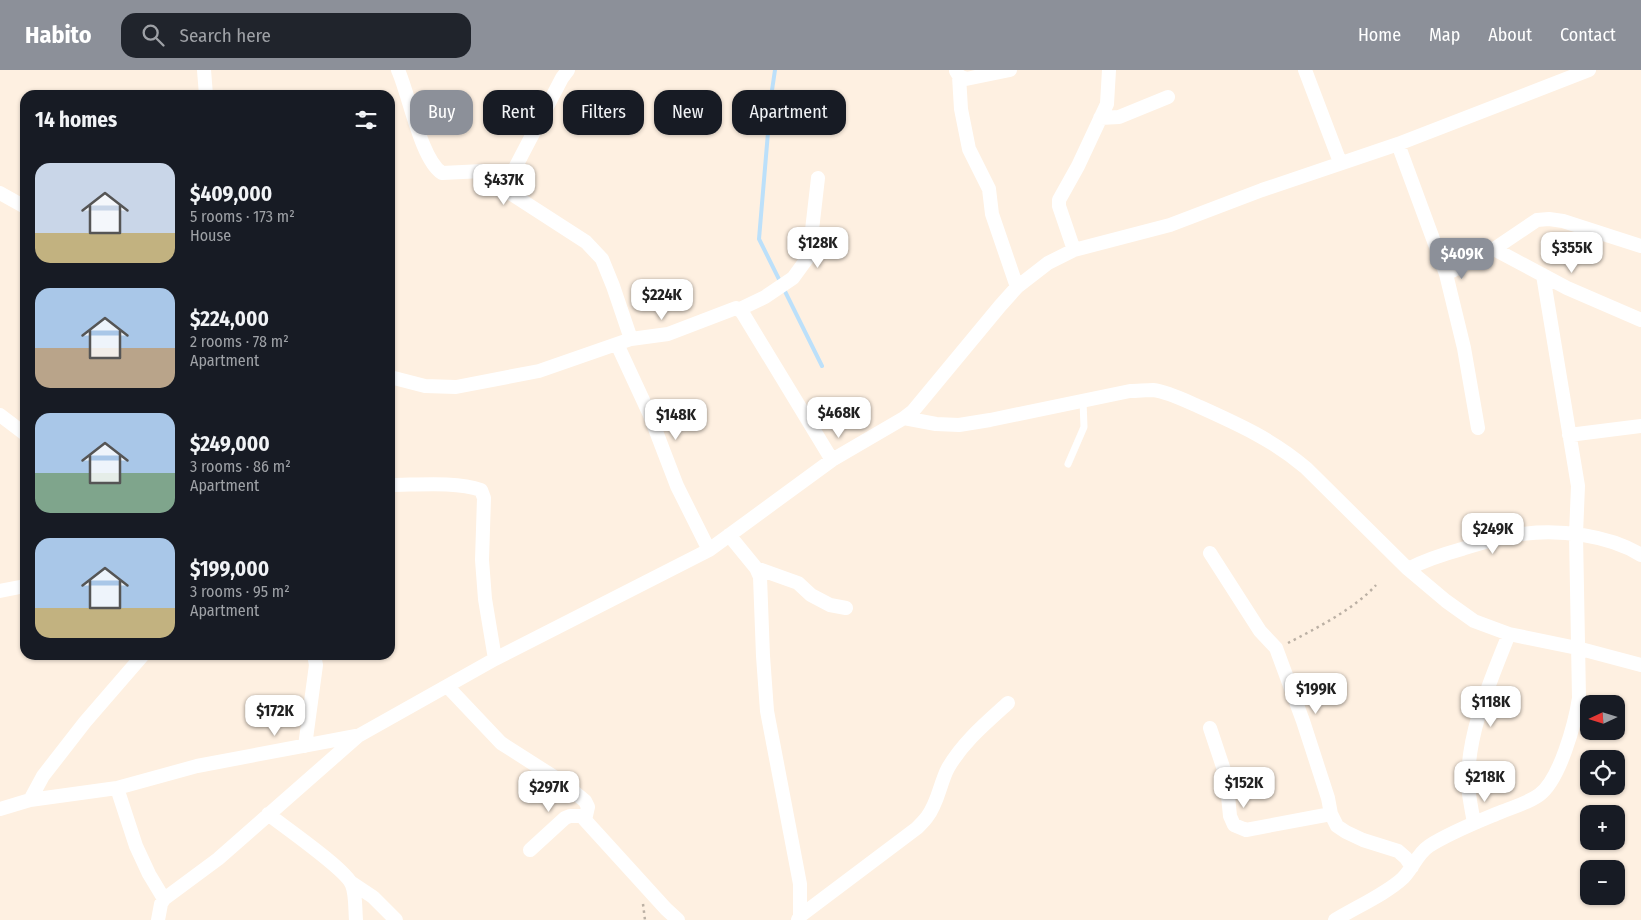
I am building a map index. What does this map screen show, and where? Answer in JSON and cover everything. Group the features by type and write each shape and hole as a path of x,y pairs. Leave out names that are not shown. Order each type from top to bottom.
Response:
{"street":[{"path":"204,70 206,90"},
{"path":"398,70 404,83 415,122 433,165 442,173 484,171 493,176 504,189 586,242 602,259 631,339"},
{"path":"504,189 568,70"},
{"path":"958,73 966,79 1010,70"},
{"path":"1074,250 1059,206 1059,200 1078,166 1107,104 1109,70"},
{"path":"1305,70 1340,162"},
{"path":"158,920 161,904 164,899 218,859 358,736 495,660 709,550 832,460 904,418 913,411 1017,287 1048,263 1074,250 1170,225 1340,162 1398,144 1588,70"},
{"path":"958,73 961,109 969,149 989,189 992,214 1017,287"},
{"path":"1100,118 1119,117 1168,97"},
{"path":"1398,144 1446,274 1464,348 1478,428"},
{"path":"395,377 425,386 456,387 539,371 631,339 668,334 736,308 740,309 788,283 809,256 818,178"},
{"path":"0,193 20,204"},
{"path":"1446,274 1494,249 1536,220 1563,221 1641,246"},
{"path":"1494,249 1594,300 1641,320"},
{"path":"1335,920 1389,889 1404,878 1426,848 1474,823 1538,796 1550,784 1567,745 1577,714 1579,683 1576,534 1578,486 1544,275"},
{"path":"740,309 790,387 832,460"},
{"path":"617,344 649,412 678,486 709,550"},
{"path":"904,418 936,424 959,425 1130,391 1154,390 1178,397 1236,423 1278,446 1306,468 1408,569 1446,601 1474,621 1508,634 1577,648 1641,665"},
{"path":"0,415 20,430"},
{"path":"1569,435 1641,426"},
{"path":"395,485 442,485 473,487 481,490 484,498 482,560 485,599 495,660"},
{"path":"1408,569 1446,554 1519,534 1544,532 1576,534 1614,542 1641,555"},
{"path":"729,535 756,568 760,577 767,711 800,884 799,918"},
{"path":"1210,553 1256,625 1276,648 1303,721 1328,798 1331,814 1337,826 1363,840 1398,851 1412,867"},
{"path":"756,568 798,583 811,595 830,605 846,608"},
{"path":"0,591 20,587"},
{"path":"1474,823 1468,785 1472,747 1486,693 1508,634"},
{"path":"30,800 43,776 85,722 139,660"},
{"path":"304,746 316,665 315,660"},
{"path":"447,686 502,743 562,782 585,801 588,807 585,820 588,824 678,920"},
{"path":"799,918 927,818 949,767 967,741 1008,703"},
{"path":"1210,728 1226,776 1230,816 1234,825 1246,830 1331,814"},
{"path":"0,809 30,800 117,788 197,766 358,736"},
{"path":"117,788 136,846 149,874 164,899"},
{"path":"268,814 309,844 352,883 373,897 396,920"},
{"path":"530,850 565,818 585,816"},
{"path":"352,883 356,920"}],"lane":[{"path":"1068,464 1084,427 1083,401"}],"path":[{"path":"1276,648 1344,611 1368,595 1376,585"}],"waterway":[{"path":"775,70 759,239 822,366"}]}
